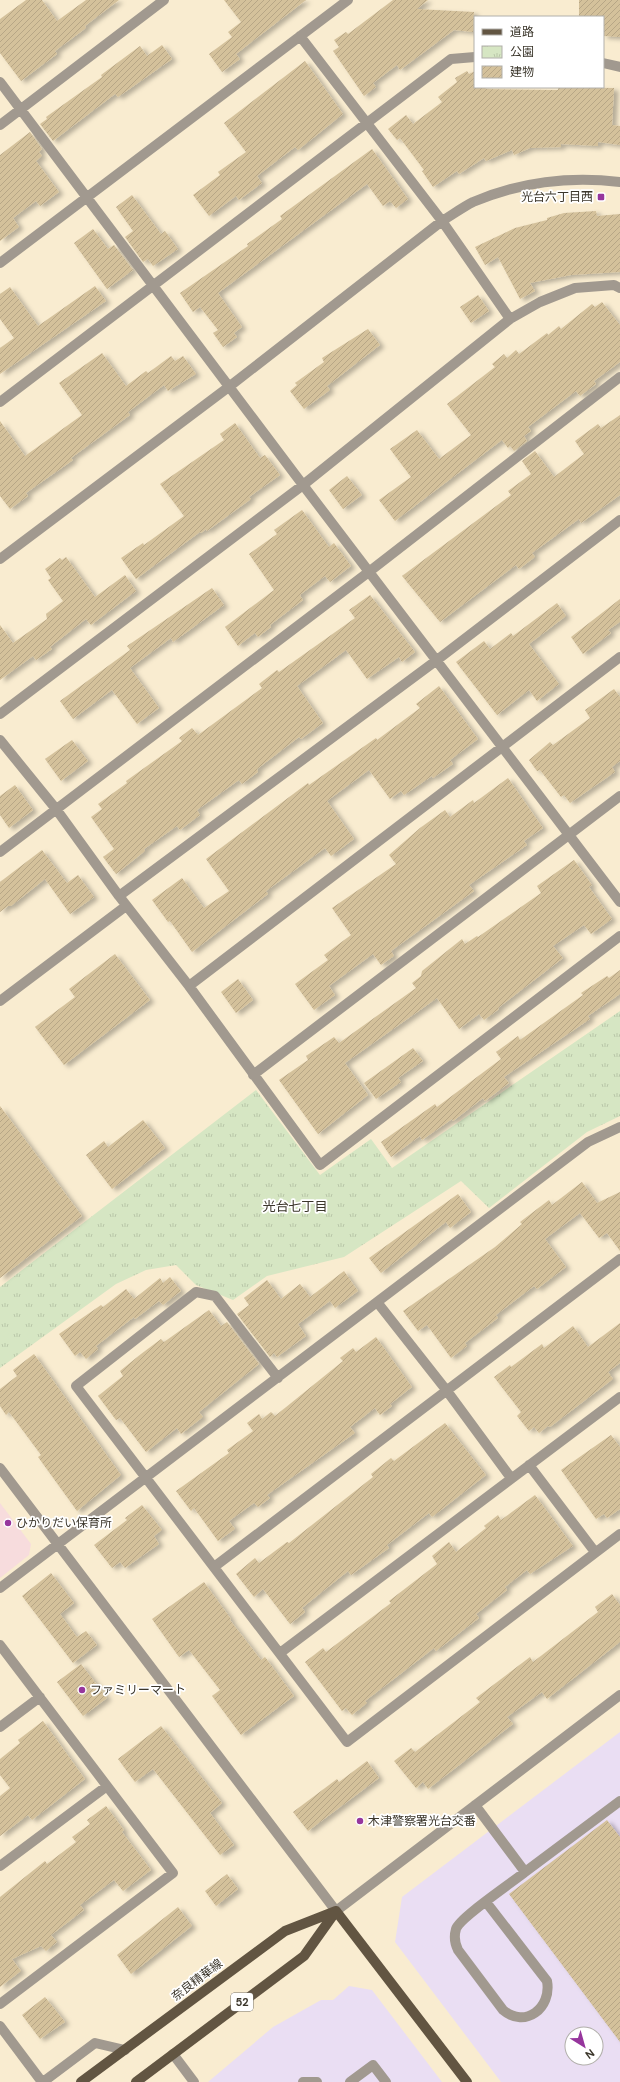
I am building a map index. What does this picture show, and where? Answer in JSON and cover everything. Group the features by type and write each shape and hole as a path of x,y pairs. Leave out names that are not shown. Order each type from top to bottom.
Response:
{"main road":[{"name":"奈良精華線","path":"81,2082 285,1931 336,1912"},
{"name":"52","path":"136,2082 304,1956 336,1912"},
{"path":"336,1912 467,2082"}],"street":[{"path":"0,125 164,0"},
{"path":"0,263 348,0"},
{"path":"300,36 442,221 510,319"},
{"path":"0,402 451,59 474,58"},
{"path":"604,63 620,67"},
{"path":"0,82 88,197 303,485 370,571 620,902"},
{"path":"0,559 230,386 442,221 473,202 513,189 547,181 594,179 620,182"},
{"path":"0,714 303,485 510,319 540,302 576,288 614,285 620,288"},
{"path":"0,852 370,571 620,377"},
{"path":"119,896 436,660 620,520"},
{"path":"189,986 503,748 620,657"},
{"path":"0,740 56,809 126,906 189,986 320,1165 620,936"},
{"path":"253,1075 620,796"},
{"path":"0,1001 126,906"},
{"path":"0,1588 588,1142 620,1127"},
{"path":"214,1567 620,1259"},
{"path":"278,1378 215,1296 196,1292 76,1386 347,1742 620,1534"},
{"path":"377,1302 447,1391 511,1478"},
{"path":"280,1653 620,1397"},
{"path":"530,1466 595,1552"},
{"path":"0,1468 336,1912 620,1695"},
{"path":"0,1644 173,1873 0,2004"},
{"path":"0,1727 40,1697"},
{"path":"0,1866 107,1786"},
{"path":"486,1902 547,1981 549,1992 546,2002 541,2008 527,2016 509,2015 503,2010 456,1946 456,1929 460,1922 486,1902 525,1872 620,1801"},
{"path":"475,1805 525,1872"},
{"path":"0,2026 42,2082 95,2043 125,2050"},
{"path":"173,2054 194,2082"},
{"path":"350,2082 373,2065 386,2082"},
{"path":"303,2082 317,2082"}],"shaded area":[{"name":"ひかりだい保育所","path":"0,1503 31,1544 29,1555 0,1578"},
{"path":"620,1732 620,2082 501,2082 395,1942 402,1897"},
{"path":"349,1986 372,1990 442,2082 208,2082 273,2027 321,2000 333,2000"}],"green space":[{"path":"620,1011 620,1116 587,1132 489,1208 461,1181 344,1257 267,1276 233,1300 196,1285 176,1265 146,1270 116,1284 0,1368 0,1287 256,1090 320,1175 371,1139 392,1168"}],"building":[{"path":"26,0 42,0 57,21 86,0 119,0 85,26 86,28 55,51 57,54 21,81 0,53 0,19"},
{"path":"224,0 306,0 236,54 240,59 222,72 209,54 232,37 228,32 241,22"},
{"path":"393,0 428,0 417,9 474,12 473,32 454,30 400,70 397,65 373,83 376,87 364,96 333,51 339,47 334,40 346,32 348,34"},
{"path":"579,0 620,0 620,37 604,36 604,16 579,16"},
{"path":"162,45 172,59 118,97 115,94 53,141 40,124 47,119 46,117 102,77 101,75 140,46 147,56"},
{"path":"305,61 343,114 298,150 295,147 257,176 262,183 239,200 236,196 209,216 193,195 220,175 218,172 246,152 224,123"},
{"path":"467,71 469,74 474,72 474,88 486,89 558,90 558,88 614,88 612,125 620,126 620,145 598,142 598,146 561,144 561,147 530,148 514,155 512,150 486,161 484,158 459,174 457,171 433,187 422,171 424,170 400,138 397,140 388,129 406,115 413,124 442,102 438,97 457,82 455,78"},
{"path":"30,132 42,149 39,152 42,156 36,161 59,192 40,206 36,201 13,218 19,227 0,241 0,155"},
{"path":"372,149 408,199 396,208 390,201 383,206 367,184 218,293 242,327 234,333 237,337 223,347 213,333 218,330 200,307 193,312 180,293 248,246 247,244 282,219 280,216"},
{"path":"132,195 161,234 165,231 178,249 153,266 148,259 143,262 125,237 133,231 116,207"},
{"path":"596,211 597,216 620,214 620,272 571,275 530,283 535,291 520,299 498,257 485,265 475,247 515,228 547,220 547,218 564,213"},
{"path":"93,229 108,249 114,245 133,270 107,289 74,243"},
{"path":"95,286 106,301 0,374 0,348 14,338 0,319 0,294 10,287 38,326"},
{"path":"478,295 489,311 471,323 460,307"},
{"path":"602,302 620,325 620,362 594,381 596,384 580,396 576,391 528,427 531,431 524,436 527,441 514,451 510,446 508,448 502,440 395,521 379,500 411,477 390,449 417,430 439,459 471,435 447,404 495,367 492,364 504,354 507,358 516,350 519,354 547,333 548,335 559,326 561,329 592,304 595,307"},
{"path":"368,329 380,345 327,386 330,390 304,409 290,391 297,385 295,383 324,362 322,358"},
{"path":"102,353 126,386 146,371 148,373 171,356 175,361 183,356 196,374 168,391 164,385 128,412 130,415 71,458 73,460 26,493 28,496 10,509 0,496 0,421 25,456 82,415 59,383"},
{"path":"620,415 620,495 581,523 579,519 532,553 535,557 519,569 516,565 440,622 402,576 511,495 508,491 531,474 522,461 535,451 554,477 584,454 575,441 598,424 601,428"},
{"path":"235,423 260,458 265,455 280,475 249,497 251,499 207,531 206,529 201,533 200,532 136,579 121,558 143,543 144,545 184,516 160,484 224,440 220,434"},
{"path":"347,476 362,495 343,509 329,490"},
{"path":"302,510 329,547 334,543 351,566 330,582 325,576 301,594 300,596 303,600 270,625 271,627 258,637 255,633 238,646 225,627 274,590 249,554 277,534 274,530"},
{"path":"66,557 95,597 125,575 136,591 91,625 86,619 50,647 52,649 36,660 33,656 0,680 0,625 13,643 47,619 46,614 63,601 48,580 51,578 45,569 60,558 62,560"},
{"path":"212,588 224,605 173,642 171,638 130,668 159,708 137,724 112,690 73,719 60,701 130,650 127,646"},
{"path":"370,595 415,652 402,662 399,657 367,679 346,650 297,686 323,723 301,739 299,737 257,769 258,772 242,784 239,780 197,810 200,815 180,830 177,826 144,849 145,851 116,874 103,857 114,849 91,817 102,809 98,804 127,783 126,781 182,741 179,738 192,728 198,735 262,688 259,684 277,670 279,672 355,618 349,610"},
{"path":"620,599 620,622 608,630 611,633 583,654 571,637"},
{"path":"557,603 566,616 529,644 559,684 537,701 529,690 497,715 456,662 484,641 490,649 511,633 513,636"},
{"path":"439,686 478,739 450,760 453,764 404,795 401,791 390,799 369,770 327,801 354,839 331,856 325,848 266,891 268,894 192,952 170,921 168,922 152,900 182,878 204,908 229,891 206,859 308,783 309,785 376,738 377,740 420,708 416,704"},
{"path":"614,689 620,697 620,761 612,767 615,772 570,803 564,795 561,797 540,770 537,771 529,760 550,742 553,745 590,718 585,710"},
{"path":"72,740 88,761 61,781 45,759"},
{"path":"508,778 543,828 524,841 527,845 469,885 474,891 391,951 394,956 381,965 373,954 329,986 335,995 314,1010 295,984 328,960 324,955 351,935 332,908 396,864 389,855 420,828 445,810 450,817 473,800 474,803"},
{"path":"15,785 33,810 9,828 0,815 0,796"},
{"path":"42,850 67,883 78,875 94,897 70,914 45,879 11,906 8,906 0,912 0,882"},
{"path":"574,860 592,885 589,887 612,919 591,934 584,925 553,946 563,958 484,1020 479,1014 459,1029 437,998 345,1063 368,1095 318,1134 279,1080 308,1060 306,1056 334,1037 339,1043 416,988 412,983 421,976 422,971 462,939 465,944 477,936 478,937 541,893 537,886"},
{"path":"115,954 150,1000 64,1065 35,1027 75,997 69,989"},
{"path":"620,970 620,994 588,1016 590,1019 504,1077 509,1083 485,1101 483,1098 453,1121 452,1119 422,1140 420,1136 391,1157 381,1142 435,1104 437,1107 501,1059 496,1052 518,1036 520,1040 583,995 581,993 607,976 609,978"},
{"path":"238,979 253,1000 236,1013 221,992"},
{"path":"413,1048 423,1061 398,1078 401,1082 376,1099 364,1083"},
{"path":"0,1106 82,1216 0,1278"},
{"path":"143,1120 165,1148 112,1189 86,1155 104,1141 108,1147"},
{"path":"582,1182 597,1203 620,1192 620,1251 607,1233 599,1238 580,1213 545,1239 566,1267 537,1289 534,1286 496,1315 498,1318 465,1343 467,1346 451,1358 427,1325 418,1331 403,1311 495,1247 522,1224 520,1222 549,1200 552,1205"},
{"path":"458,1194 471,1212 450,1228 446,1222 381,1273 369,1258"},
{"path":"344,1271 358,1291 335,1308 330,1301 298,1324 306,1336 277,1357 274,1353 270,1357 237,1314 249,1305 244,1298 267,1280 281,1299 300,1284 310,1297"},
{"path":"170,1277 181,1291 163,1305 159,1301 135,1319 134,1317 96,1346 98,1349 86,1359 80,1352 75,1356 59,1334 101,1305 103,1307 126,1289 134,1299 160,1278 163,1283"},
{"path":"209,1310 221,1326 227,1322 259,1364 199,1412 203,1417 181,1434 177,1428 146,1452 120,1418 116,1420 98,1396 123,1376 120,1371 141,1354 161,1339 164,1342"},
{"path":"620,1323 620,1363 608,1372 613,1379 550,1427 548,1426 539,1433 534,1427 529,1431 517,1416 521,1412 494,1377 510,1365 511,1367 542,1344 544,1348 573,1326 588,1347"},
{"path":"376,1337 412,1387 390,1404 392,1406 380,1415 375,1408 350,1427 355,1433 267,1495 270,1498 258,1507 254,1503 229,1521 235,1529 218,1541 194,1508 191,1511 176,1491 229,1453 227,1450 253,1431 247,1423 259,1414 262,1419 271,1412 275,1416 343,1361 340,1358 353,1348 356,1352"},
{"path":"34,1354 121,1475 77,1511 38,1457 41,1455 9,1412 6,1415 0,1406 0,1389 17,1376 13,1370"},
{"path":"445,1423 486,1475 432,1517 429,1513 387,1545 389,1548 351,1575 348,1571 302,1608 305,1612 290,1624 263,1589 254,1597 236,1574 255,1558 259,1563 287,1542 289,1543 373,1477 371,1474 391,1458 394,1461"},
{"path":"611,1435 620,1447 620,1509 607,1518 604,1514 596,1519 561,1470"},
{"path":"535,1495 573,1546 530,1574 527,1570 505,1587 507,1590 476,1614 479,1618 436,1651 434,1648 365,1701 367,1703 352,1715 346,1708 342,1711 305,1662 323,1648 326,1652 391,1603 389,1601 437,1564 432,1556 449,1542 456,1552 486,1528 484,1526 498,1515 501,1520"},
{"path":"142,1505 162,1530 154,1536 159,1544 125,1568 120,1562 112,1568 94,1545 127,1520 125,1518"},
{"path":"51,1573 74,1603 60,1614 77,1637 86,1631 97,1645 73,1663 22,1596"},
{"path":"204,1582 231,1619 230,1620 261,1660 265,1657 294,1696 241,1735 212,1696 220,1690 189,1650 179,1657 152,1619"},
{"path":"612,1594 620,1605 620,1642 547,1699 542,1692 507,1717 513,1724 428,1789 423,1782 416,1788 394,1761 411,1748 415,1752 480,1702 476,1698 530,1657 533,1662 598,1612 595,1607"},
{"name":"ファミリーマート","path":"81,1664 107,1698 83,1716 57,1682"},
{"path":"43,1721 85,1779 32,1820 28,1815 0,1836 0,1796 10,1788 0,1775 0,1759 20,1743 18,1740"},
{"path":"161,1726 222,1803 210,1813 234,1845 220,1855 153,1769 135,1782 118,1759"},
{"path":"367,1761 379,1778 308,1831 293,1812 337,1779 339,1782"},
{"path":"106,1806 124,1830 122,1832 151,1870 123,1891 114,1880 80,1905 84,1910 51,1935 57,1942 46,1951 41,1946 12,1959 21,1971 0,1987 0,1897 45,1861 47,1864 76,1842 72,1837 90,1824 87,1820"},
{"path":"607,1820 620,1837 620,2042 509,1894"},
{"path":"227,1874 238,1889 216,1906 205,1891"},
{"path":"178,1907 192,1926 131,1974 117,1955"},
{"path":"45,1997 65,2022 40,2039 22,2015"}],"place":[{"name":"光台六丁目西","path":"601,197"},
{"name":"ひかりだい保育所","path":"8,1523"},
{"name":"ファミリーマート","path":"82,1690"},
{"name":"木津警察署光台交番","path":"360,1821"}],"district":[{"name":"光台七丁目","path":"295,1206"}]}
